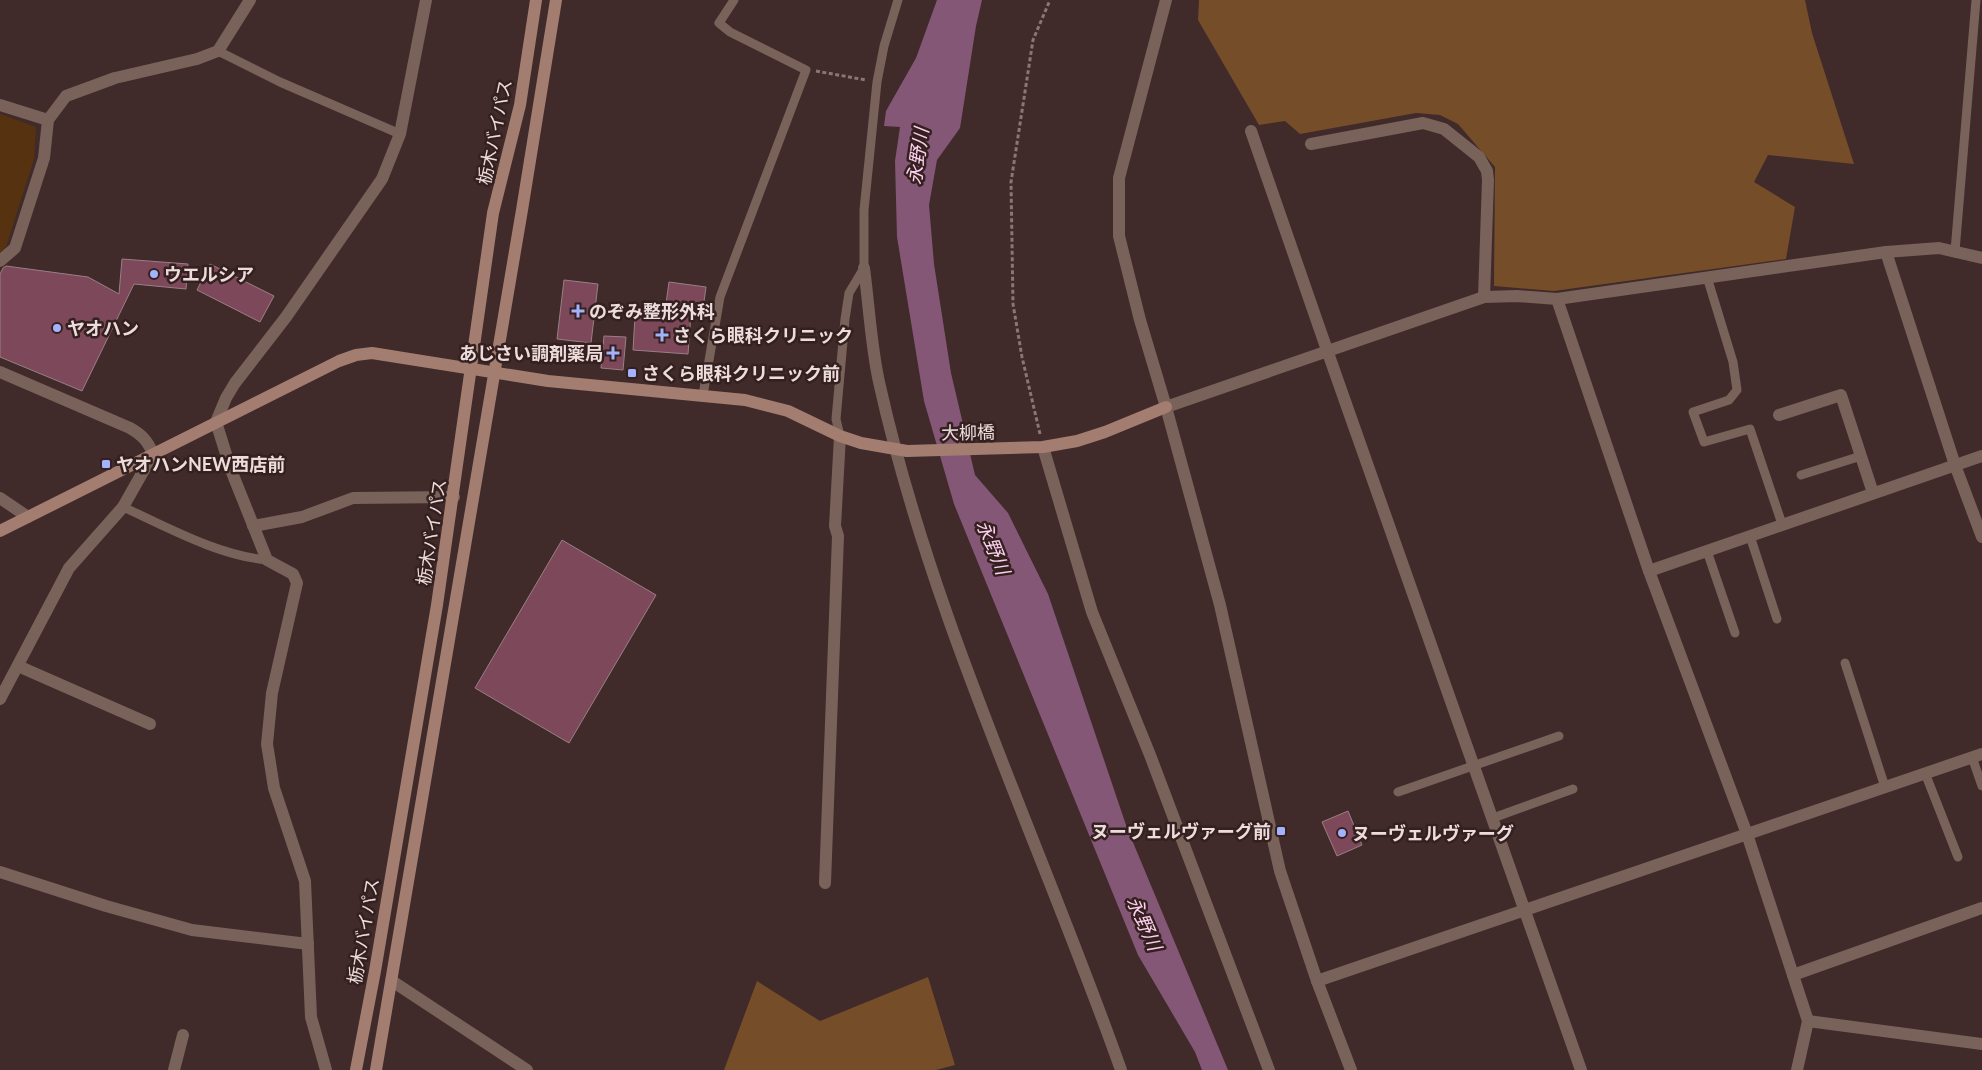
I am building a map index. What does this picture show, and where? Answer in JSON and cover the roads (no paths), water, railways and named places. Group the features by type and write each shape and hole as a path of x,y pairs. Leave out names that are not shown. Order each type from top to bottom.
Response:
{"main road":[{"name":"栃木バイパス","path":"356,1070 378,952 454,496 494,213 520,105 536,0"},
{"name":"栃木バイパス","path":"376,1070 556,0"},
{"name":"大柳橋","path":"0,531 338,361 356,355 372,353 548,381 702,395 767,404 860,443 901,450 1037,447 1077,441 1105,432 1166,407"}],"street":[{"path":"0,261 14,248 44,158 48,120 66,96 115,78 197,59 218,51 250,0"},
{"path":"326,1070 311,1017 305,881 274,788 267,744 272,693 297,583 293,574 267,560 231,470 216,422 226,398 235,383 286,317 382,179 400,134 426,0"},
{"path":"1166,0 1119,178 1119,236 1140,320 1166,407 1220,605 1280,871 1317,981 1352,1070"},
{"path":"0,105 48,120"},
{"path":"1311,144 1423,123 1444,129 1479,157 1488,180 1484,298"},
{"path":"1251,130 1526,911 1580,1070"},
{"path":"1166,407 1327,350 1484,298 1517,296 1557,299 1886,252 1939,248 1982,258"},
{"path":"1886,252 1955,465 1982,537"},
{"path":"864,268 878,379 901,450 924,548 954,633 1043,867 1094,994 1121,1070"},
{"path":"1557,299 1649,571 1746,834 1808,1021 1797,1070"},
{"path":"0,372 142,434 150,444 153,454 123,507 69,568 0,699"},
{"path":"1779,416 1841,395 1873,493"},
{"path":"825,883 838,536 835,526 840,436"},
{"path":"1037,447 1092,612 1154,764 1269,1070"},
{"path":"1649,571 1982,456"},
{"path":"253,526 302,517 353,498 454,496"},
{"path":"0,498 28,517"},
{"path":"18,666 150,724"},
{"path":"1317,981 1977,755"},
{"path":"0,872 106,906 192,930 308,944"},
{"path":"1793,974 1982,908"},
{"path":"392,981 527,1070"},
{"path":"1808,1021 1982,1044"},
{"path":"174,1070 183,1035"}],"lane":[{"path":"702,395 720,296 806,70 730,32 719,22 734,0"},
{"path":"840,436 836,419 845,319 849,293 864,268 864,210 877,82 884,46 898,0"},
{"path":"1955,251 1976,0"},
{"path":"218,51 280,82 400,134"},
{"path":"1707,277 1733,362 1737,390 1729,400 1693,412 1704,442 1750,428 1782,524"},
{"path":"1801,476 1860,456"},
{"path":"123,507 200,542 249,558 267,560"},
{"path":"1750,536 1777,619"},
{"path":"1707,551 1735,634"},
{"path":"1845,664 1885,787"},
{"path":"1398,792 1559,736"},
{"path":"1977,755 1982,786"},
{"path":"1925,773 1958,857"},
{"path":"1493,818 1574,789"}],"water":[{"name":"永野川","path":"937,0 982,0 976,26 960,128 937,160 929,205 934,264 951,373 975,475 1008,513 1048,594 1127,828 1228,1070 1202,1070 1195,1052 1138,955 954,504 924,401 897,237 895,161 900,127 884,126 886,111 916,58"}],"place":[{"name":"ウエルシア","path":"154,274"},
{"name":"のぞみ整形外科","path":"578,311"},
{"name":"ヤオハン","path":"57,328"},
{"name":"さくら眼科クリニック","path":"662,335"},
{"name":"あじさい調剤薬局","path":"613,353"},
{"name":"さくら眼科クリニック前","path":"632,373"},
{"name":"ヤオハンNEW西店前","path":"106,464"},
{"name":"ヌーヴェルヴァーグ前","path":"1281,831"},
{"name":"ヌーヴェルヴァーグ","path":"1342,833"}]}
